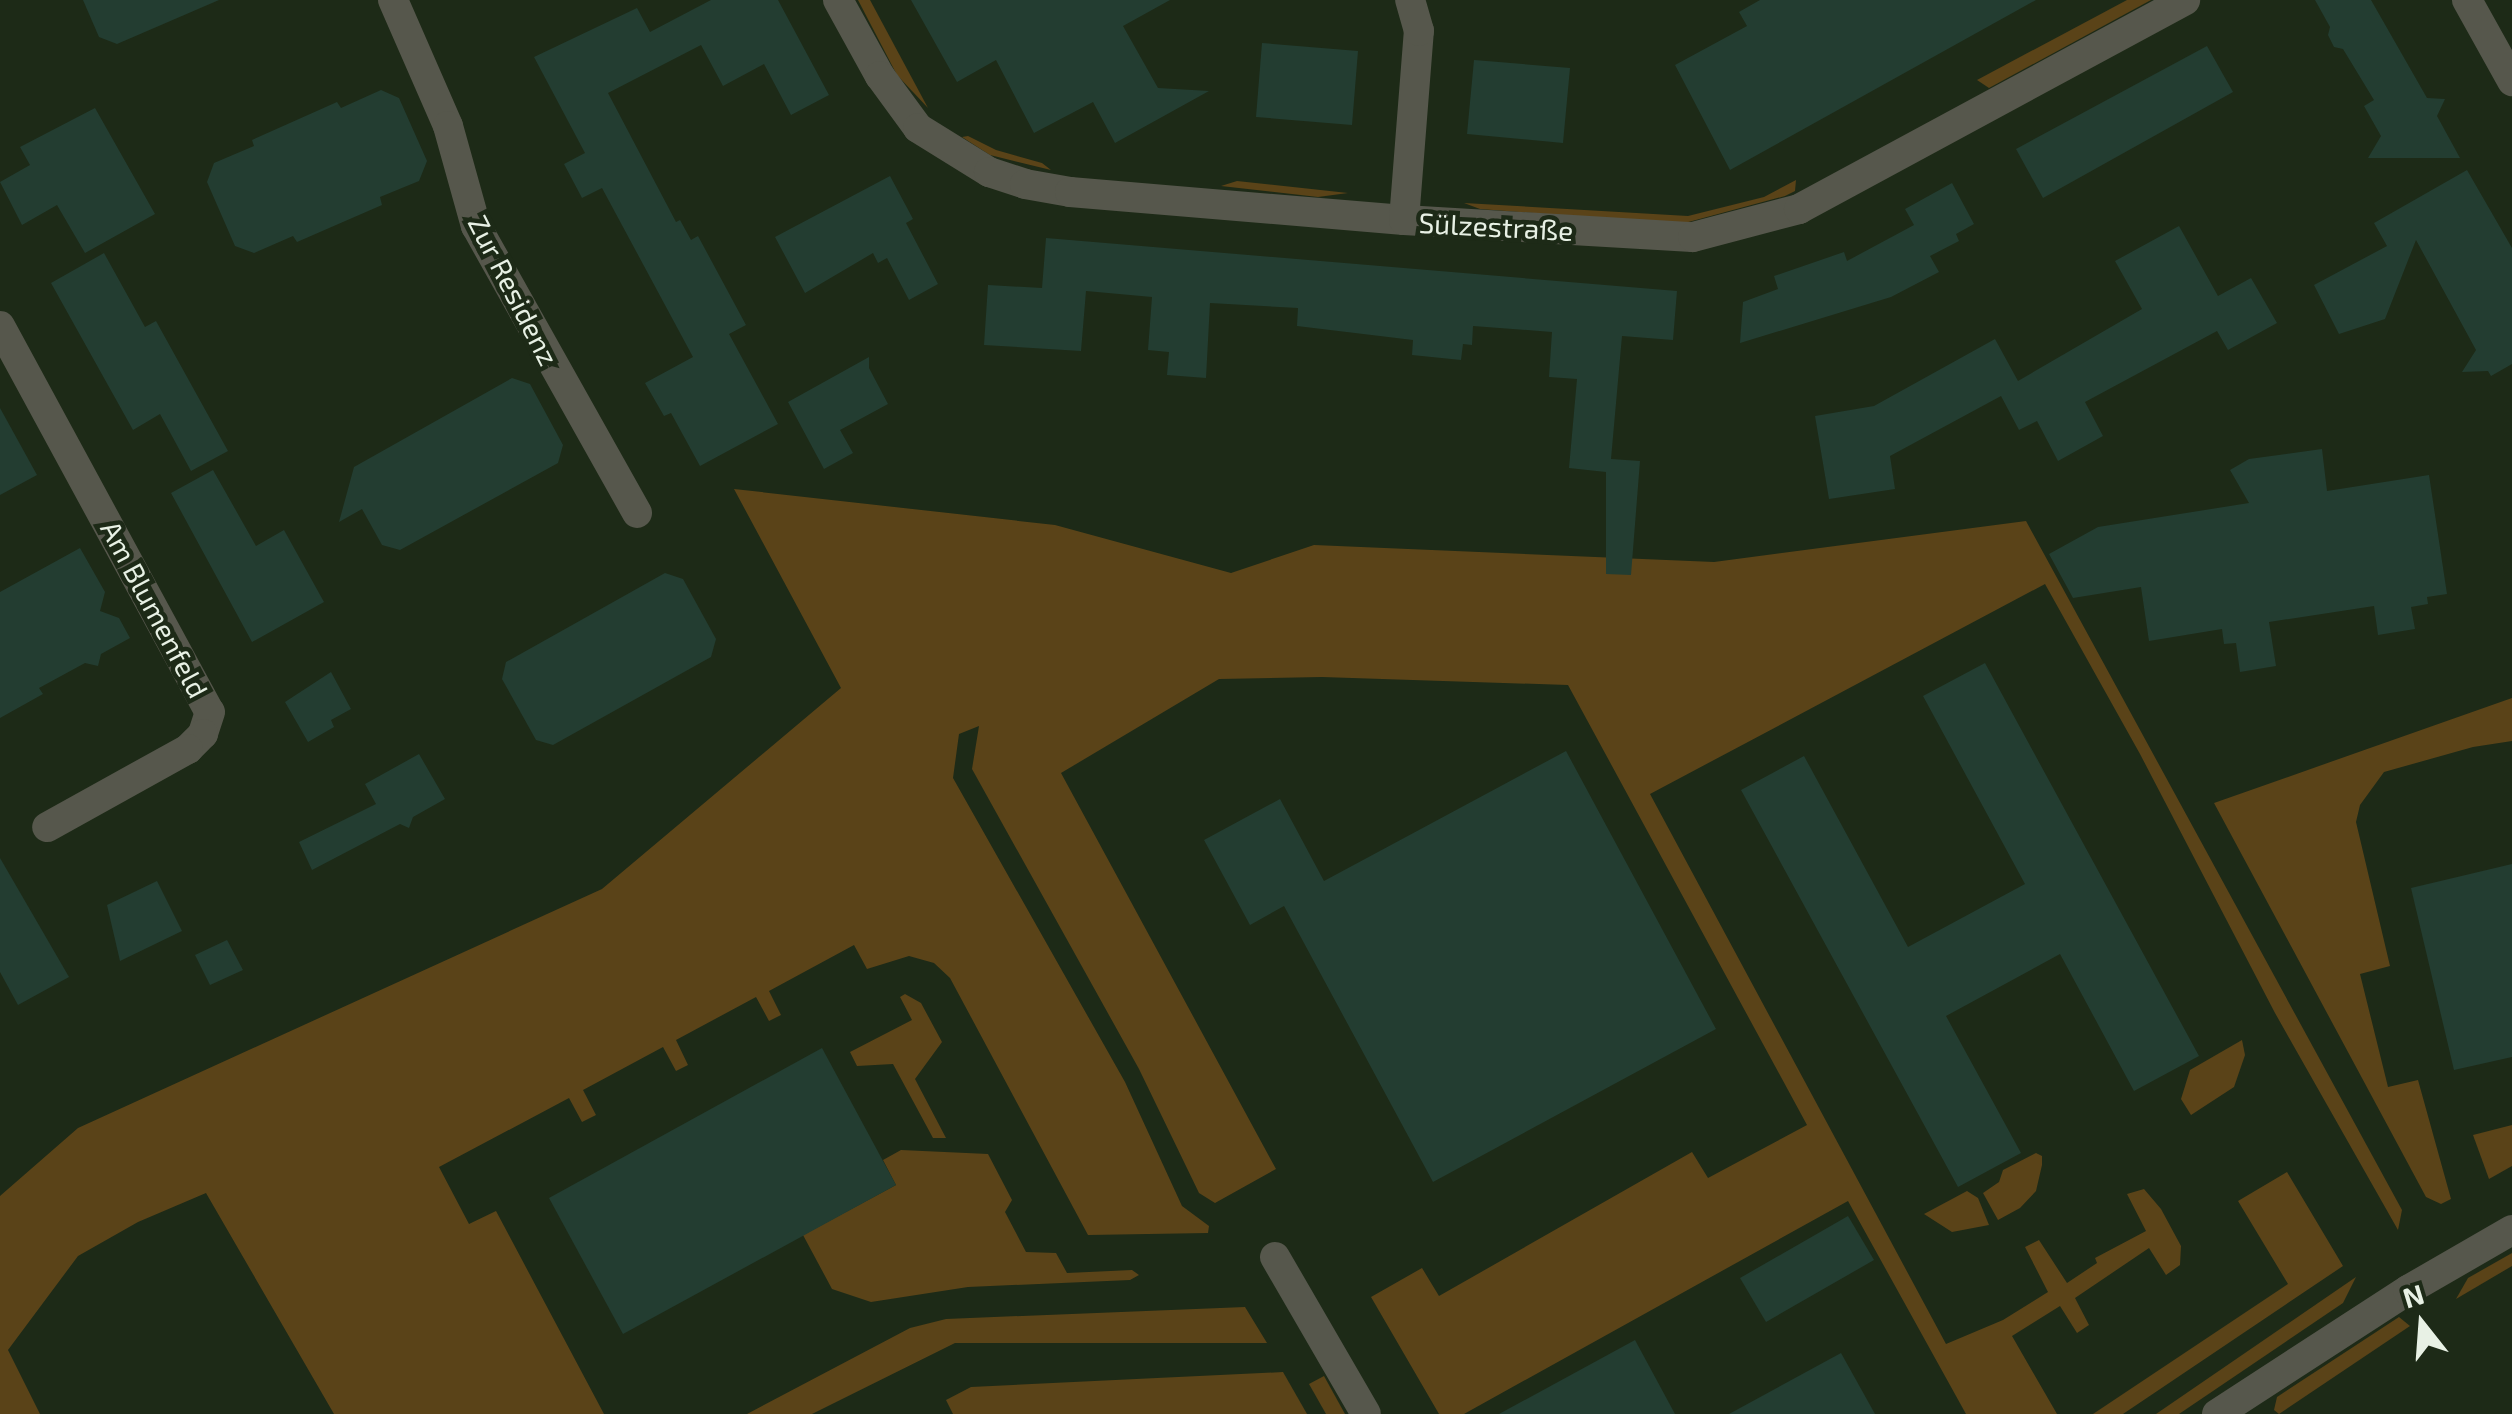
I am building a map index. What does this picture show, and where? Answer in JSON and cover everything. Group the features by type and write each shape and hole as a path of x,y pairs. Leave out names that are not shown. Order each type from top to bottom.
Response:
{"street":[{"name":"Zur Residenz","path":"392,0 448,126 476,226 638,513"},
{"name":"Sülzestraße","path":"838,0 880,76 911,120 952,151 990,172 1070,192 1404,220 1693,237 1767,222 1799,210 2185,0"},
{"path":"1404,220 1419,32 1410,0"},
{"path":"2467,0 2512,81"},
{"name":"Am Blumenfeld","path":"0,326 210,712 203,734 188,749 47,827"},
{"path":"2218,1414 2408,1290 2512,1230"},
{"path":"1275,1257 1366,1414"}],"shaded area":[{"path":"858,0 870,0 928,108 897,75"},
{"path":"2127,0 2151,0 1989,88 1977,80"},
{"path":"968,136 996,150 1042,163 1051,170 990,155 962,137"},
{"path":"1796,180 1795,191 1785,196 1681,224 1480,209 1464,203 1688,216 1764,197"},
{"path":"1237,181 1348,193 1318,197 1221,186"},
{"path":"734,489 1055,525 1231,573 1314,545 1714,562 2026,521 2402,1210 2398,1230 2275,1013 2140,754 2045,584 1650,794 1946,1344 2003,1320 2048,1292 2025,1247 2039,1240 2067,1283 2097,1263 2095,1258 2146,1231 2127,1194 2144,1189 2161,1209 2181,1246 2180,1265 2166,1275 2149,1248 2075,1298 2089,1325 2077,1333 2060,1306 2012,1336 2057,1414 1966,1414 1848,1201 1464,1414 1439,1414 1371,1297 1422,1268 1439,1296 1692,1152 1708,1178 1807,1125 1568,685 1322,677 1219,679 1061,773 1276,1169 1215,1203 1199,1193 1139,1069 972,769 979,726 959,734 953,778 1125,1082 1182,1206 1209,1226 1208,1233 1088,1235 950,978 934,963 909,956 867,969 854,945 769,991 781,1015 769,1021 756,997 676,1040 688,1065 676,1071 663,1047 583,1090 596,1115 582,1122 569,1098 439,1167 469,1224 496,1211 604,1414 334,1414 206,1193 138,1222 78,1256 8,1350 40,1414 0,1414 0,1196 78,1128 602,889 841,688"},
{"path":"2512,698 2512,741 2473,747 2384,772 2360,805 2356,822 2390,966 2360,974 2388,1087 2418,1080 2451,1199 2441,1204 2426,1197 2214,803"},
{"path":"905,994 921,1003 942,1042 915,1079 946,1138 933,1138 893,1064 857,1066 850,1052 912,1020 900,997"},
{"path":"2242,1040 2245,1055 2234,1087 2191,1115 2181,1099 2190,1070"},
{"path":"2512,1125 2512,1166 2489,1179 2473,1135"},
{"path":"901,1150 988,1154 1012,1200 1005,1212 1026,1252 1056,1253 1067,1273 1132,1270 1139,1275 1130,1280 968,1287 871,1302 832,1289 803,1235 896,1185 883,1160"},
{"path":"2036,1153 2042,1156 2042,1165 2036,1191 2020,1208 1998,1220 1983,1193 1999,1182 2003,1170"},
{"path":"2287,1172 2343,1266 2123,1414 2093,1414 2288,1284 2238,1201"},
{"path":"1967,1191 1978,1198 1989,1225 1952,1232 1924,1214"},
{"path":"2512,1253 2512,1266 2456,1299 2468,1278"},
{"path":"2356,1277 2343,1303 2179,1414 2156,1414"},
{"path":"1245,1307 1267,1343 955,1343 812,1414 747,1414 910,1328 946,1319"},
{"path":"2399,1317 2410,1326 2279,1414 2274,1410 2277,1397"},
{"path":"1283,1372 1307,1414 953,1414 946,1400 971,1387"},
{"path":"1324,1376 1345,1414 1326,1414 1309,1384"}],"building":[{"path":"83,0 219,0 117,44 99,37"},
{"path":"711,0 778,0 829,95 791,115 764,64 723,86 701,45 608,93 676,222 680,220 691,240 698,236 746,325 729,334 778,424 700,466 671,413 664,416 645,383 693,357 602,188 582,198 564,164 585,153 534,57 637,8 650,32"},
{"path":"911,0 1170,0 1123,26 1158,88 1209,91 1115,143 1093,102 1034,133 996,60 957,82"},
{"path":"1760,0 2036,0 1730,170 1675,65 1747,26 1739,12"},
{"path":"2315,0 2371,0 2427,98 2445,99 2437,116 2460,158 2368,158 2381,136 2364,106 2374,100 2343,49 2334,47 2328,35 2330,27"},
{"path":"1262,43 1358,51 1352,125 1256,117"},
{"path":"2207,46 2233,92 2043,198 2016,149"},
{"path":"1474,60 1570,68 1563,143 1467,134"},
{"path":"381,90 399,98 427,161 419,181 380,197 382,205 297,242 293,236 254,253 235,246 207,182 214,163 254,146 252,140 337,102 341,108"},
{"path":"95,108 155,214 85,253 57,205 22,225 0,182 30,165 20,147"},
{"path":"2467,170 2512,248 2512,364 2491,376 2488,371 2462,372 2476,350 2416,240 2385,319 2339,334 2314,285 2387,246 2374,223"},
{"path":"890,176 913,219 906,223 938,284 909,300 887,258 878,263 873,253 805,293 775,237"},
{"path":"1952,183 1974,224 1956,234 1959,241 1930,256 1939,272 1891,297 1740,343 1743,302 1778,289 1774,276 1844,252 1847,261 1914,225 1905,209"},
{"path":"2179,226 2218,296 2251,278 2277,323 2228,350 2217,331 2085,402 2103,436 2058,461 2037,421 2019,430 2001,396 1890,456 1895,489 1829,499 1815,416 1874,406 1995,339 2018,381 2142,309 2115,261"},
{"path":"1046,238 1677,291 1673,340 1622,336 1611,459 1640,461 1631,575 1606,574 1606,472 1569,468 1577,379 1549,377 1552,332 1473,326 1472,345 1463,344 1461,360 1412,355 1413,340 1297,326 1298,308 1210,303 1206,378 1167,375 1169,352 1148,350 1152,297 1086,291 1081,351 984,345 988,285 1042,288"},
{"path":"104,253 145,327 156,321 228,451 191,471 160,414 133,430 51,283"},
{"path":"869,357 869,368 888,404 840,430 853,453 824,469 788,402"},
{"path":"512,378 530,384 563,445 558,463 400,550 382,545 362,509 339,522 354,467"},
{"path":"0,408 37,475 0,495"},
{"path":"2322,449 2327,491 2429,475 2447,594 2427,597 2428,604 2411,607 2415,629 2378,635 2374,606 2269,622 2276,666 2240,672 2236,643 2224,644 2222,629 2149,641 2141,587 2073,598 2049,554 2098,527 2249,503 2230,470 2249,459"},
{"path":"213,470 256,546 284,530 324,602 252,642 171,493"},
{"path":"80,548 105,592 100,611 119,618 130,638 101,654 98,666 85,663 39,688 43,694 0,718 0,592"},
{"path":"665,573 683,579 716,639 711,657 553,745 536,740 502,679 506,662"},
{"path":"1985,663 2199,1056 2134,1091 2060,954 1946,1016 2021,1153 1958,1187 1741,790 1804,756 1908,947 2025,884 1923,696"},
{"path":"331,672 351,709 331,720 334,727 308,742 285,702"},
{"path":"1566,751 1716,1029 1433,1182 1284,906 1250,925 1204,840 1280,799 1324,881"},
{"path":"419,754 445,799 413,817 409,828 400,824 312,870 299,842 376,804 365,784"},
{"path":"0,858 69,977 18,1005 0,972"},
{"path":"2512,864 2512,1057 2454,1070 2411,888"},
{"path":"157,881 182,931 120,961 107,905"},
{"path":"227,940 243,970 210,985 195,955"},
{"path":"822,1048 896,1185 623,1334 549,1198"},
{"path":"1848,1216 1874,1260 1766,1322 1740,1278"},
{"path":"1635,1340 1675,1414 1499,1414"},
{"path":"1841,1353 1875,1414 1729,1414"}]}
